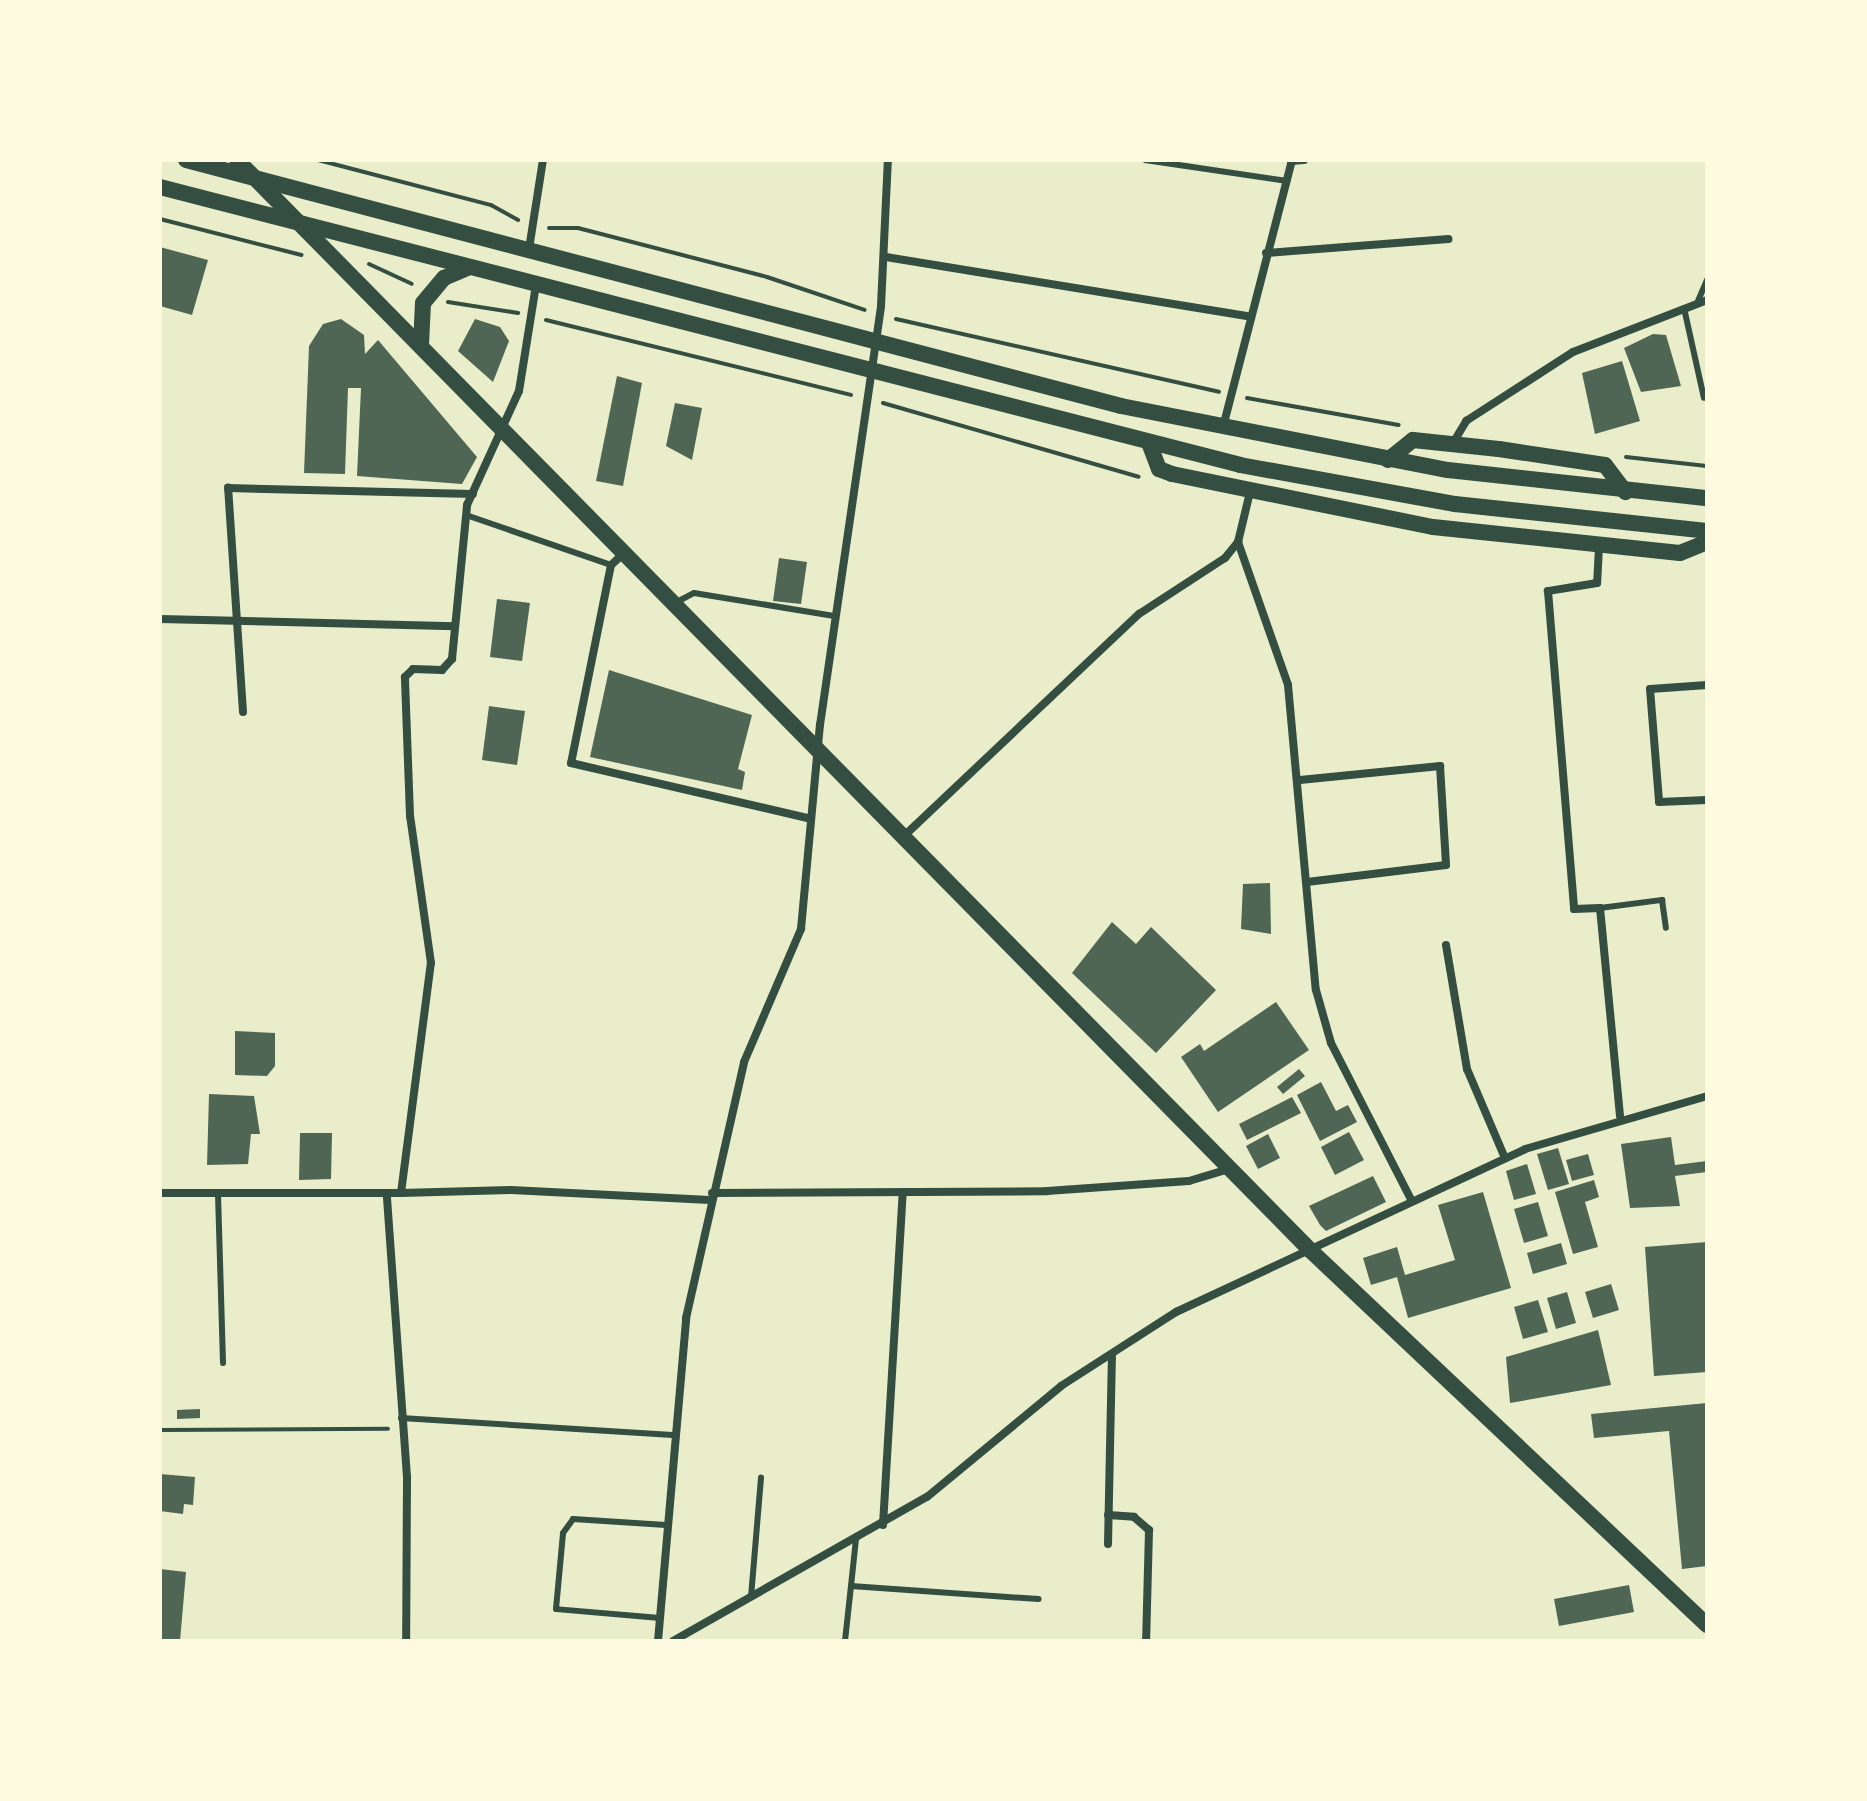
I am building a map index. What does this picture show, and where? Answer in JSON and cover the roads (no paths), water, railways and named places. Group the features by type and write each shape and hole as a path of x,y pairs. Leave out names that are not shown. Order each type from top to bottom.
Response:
{"main road":[{"path":"186,160 875,341 1223,428 1388,460 1625,492 1707,498"},
{"path":"237,160 305,224 505,430 617,559 672,604 1310,1250 1707,1625"},
{"path":"160,187 1149,443 1455,504 1707,531"},
{"path":"421,345 423,303 444,278 467,268"},
{"path":"1388,460 1413,440 1453,443 1605,465 1625,492"},
{"path":"1149,443 1159,469 1250,492 1599,547 1680,553 1707,542"}],"street":[{"path":"529,249 543,160"},
{"path":"658,1641 672,1435 711,1196 744,1062 801,929 817,752 834,616 886,257 888,160"},
{"path":"1223,428 1248,316 1292,160 1304,160"},
{"path":"1266,253 1448,239"},
{"path":"886,257 1248,316"},
{"path":"401,1193 431,963 410,816 405,677 413,669 442,670 452,659 466,515 505,430 536,285"},
{"path":"1453,443 1460,425 1499,397 1614,332 1702,300"},
{"path":"243,712 228,488 473,494"},
{"path":"1250,492 1238,542 1288,685 1300,780 1316,990 1331,1043 1412,1201"},
{"path":"904,836 1139,614 1238,542"},
{"path":"1599,547 1597,583 1548,591 1574,909 1600,908 1620,1116"},
{"path":"617,559 571,763 811,819"},
{"path":"160,619 455,626"},
{"path":"1707,685 1650,689 1659,802 1707,800"},
{"path":"1300,780 1440,766 1446,865 1307,882"},
{"path":"1446,945 1467,1069 1505,1158"},
{"path":"673,1641 883,1525 1061,1386 1176,1312 1505,1158 1620,1116 1707,1096"},
{"path":"160,1193 387,1198 401,1193 511,1190 711,1196 903,1193 1126,1185 1231,1169"},
{"path":"883,1525 903,1193"},
{"path":"387,1198 402,1429 406,1641"},
{"path":"1108,1544 1112,1355"},
{"path":"1108,1515 1134,1517 1149,1530 1146,1641"}],"lane":[{"path":"1145,160 1287,181"},
{"path":"1702,300 1707,280"},
{"path":"1683,305 1704,398"},
{"path":"466,515 617,559"},
{"path":"672,604 694,593 834,616"},
{"path":"1600,908 1662,900 1666,928"},
{"path":"218,1194 223,1363"},
{"path":"401,1418 672,1435"},
{"path":"751,1597 761,1477"},
{"path":"660,1618 556,1609 563,1533 573,1519 666,1525"},
{"path":"845,1641 856,1539"},
{"path":"851,1586 1039,1599"}]}
